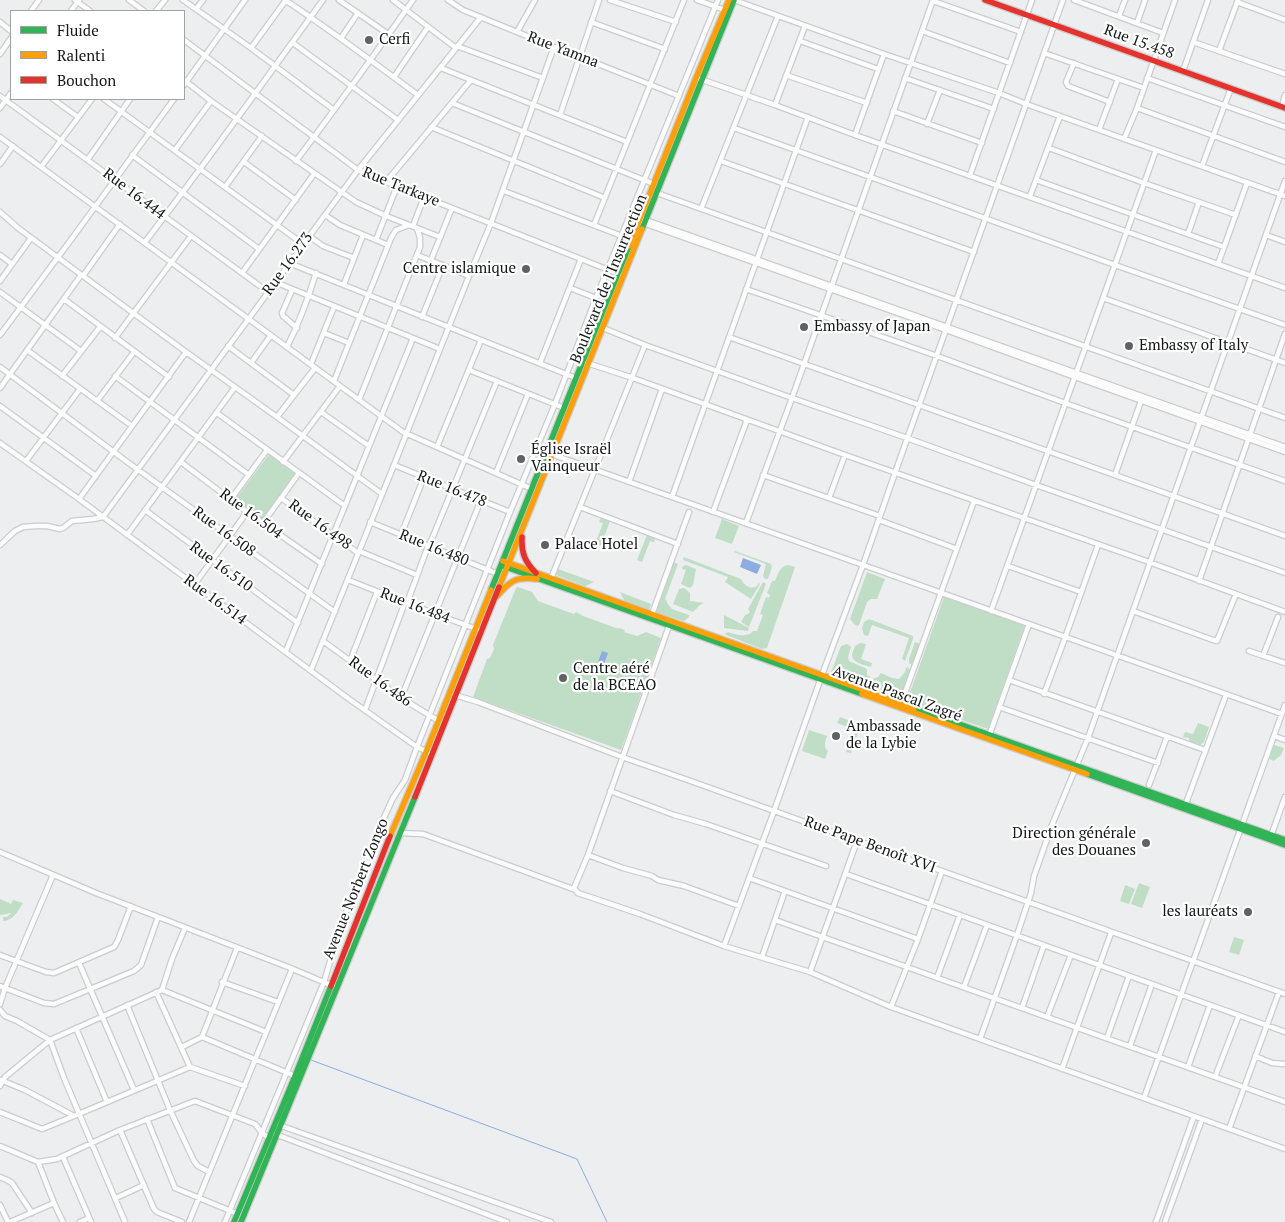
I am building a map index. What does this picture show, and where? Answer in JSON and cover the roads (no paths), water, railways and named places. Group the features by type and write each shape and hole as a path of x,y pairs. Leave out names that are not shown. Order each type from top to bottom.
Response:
{"main road":[{"name":"Boulevard de l'Insurrection","path":"505,565 532,489 549,454 619,274 657,193 729,0"},
{"name":"Boulevard de l'Insurrection","path":"505,565 522,529 576,378 602,328 643,221 654,184 734,0"},
{"name":"Rue 15.458","path":"985,0 1283,107"},
{"path":"522,529 522,554 525,562 536,576"},
{"name":"Avenue Norbert Zongo","path":"278,1124 324,1003 334,986 396,821 455,695 498,574 505,565"},
{"name":"Avenue Norbert Zongo","path":"234,1222 278,1124 334,986 400,833 439,721 494,598 505,565"},
{"name":"Avenue Pascal Zagré","path":"505,565 1241,827 1285,845"},
{"path":"494,598 506,585 515,579 536,576"},
{"name":"Avenue Pascal Zagré","path":"651,617 669,626 821,677"},
{"name":"Avenue Pascal Zagré","path":"1271,838 1285,840"},
{"name":"Avenue Norbert Zongo","path":"241,1222 272,1135"}],"street":[{"path":"129,0 143,10"},
{"path":"157,10 165,0"},
{"path":"183,0 334,110"},
{"path":"196,9 203,0"},
{"path":"185,81 245,0"},
{"path":"251,48 286,0 418,95"},
{"path":"145,242 183,193 323,0"},
{"path":"340,0 388,34"},
{"path":"393,0 457,47 543,78"},
{"path":"296,161 413,0"},
{"name":"Rue Yamna","path":"448,0 463,10 679,96"},
{"path":"517,32 535,0"},
{"path":"560,115 598,0"},
{"path":"610,0 676,22"},
{"path":"594,225 684,0"},
{"path":"697,0 725,10"},
{"path":"225,1222 324,982 341,925 382,822 393,798 405,780 521,484 718,0"},
{"path":"734,0 1282,195"},
{"path":"746,523 933,0 1021,32"},
{"path":"970,175 1032,0"},
{"path":"724,946 863,565 1063,0"},
{"path":"1074,0 1163,32"},
{"path":"1093,6 1095,0"},
{"path":"1119,16 1125,0"},
{"path":"1137,23 1146,0"},
{"path":"1124,139 1137,108 1175,0"},
{"path":"1183,71 1208,0"},
{"path":"77,1 89,10"},
{"path":"1220,51 1238,1 1285,20"},
{"path":"340,38 358,13"},
{"path":"702,209 778,16"},
{"name":"Rue 16.273","path":"103,517 358,170 481,17"},
{"path":"0,22 10,30"},
{"path":"591,22 665,49"},
{"path":"775,105 805,26"},
{"path":"394,77 428,27"},
{"path":"922,31 1010,63"},
{"path":"0,54 10,39"},
{"name":"Rue Tarkaye","path":"185,41 358,170 619,274"},
{"path":"800,42 878,69"},
{"path":"1193,42 1285,74"},
{"path":"293,43 398,120"},
{"path":"311,670 492,223 554,47"},
{"path":"1044,53 1144,88"},
{"path":"855,134 884,54"},
{"path":"1074,63 1066,82 1068,86 1110,102"},
{"path":"440,68 627,142"},
{"path":"786,75 866,103"},
{"path":"905,78 994,110"},
{"path":"1147,78 1285,128"},
{"path":"699,79 1285,288"},
{"path":"1099,130 1118,79"},
{"path":"386,182 471,80"},
{"path":"185,83 356,202 440,237"},
{"path":"1202,166 1231,88"},
{"path":"927,124 940,90"},
{"path":"0,108 10,94"},
{"path":"1283,107 1285,95"},
{"name":"Rue 16.444","path":"0,96 268,292"},
{"path":"54,100 78,118"},
{"path":"41,167 91,100"},
{"path":"105,100 303,244"},
{"path":"88,159 129,100"},
{"path":"0,335 173,100"},
{"path":"175,150 211,101"},
{"path":"452,103 654,184"},
{"path":"1137,108 1285,162"},
{"path":"893,111 982,143"},
{"path":"1030,196 1060,116"},
{"path":"672,497 808,117"},
{"path":"431,127 605,198"},
{"path":"734,128 1285,325"},
{"path":"225,187 262,136"},
{"path":"0,137 406,433 532,489"},
{"path":"0,164 13,146"},
{"path":"1049,148 1236,215"},
{"path":"991,611 1156,150"},
{"path":"132,155 260,249"},
{"path":"721,161 974,252"},
{"path":"244,162 296,200"},
{"path":"242,272 314,174"},
{"path":"1036,180 1224,247"},
{"path":"980,1039 1017,936 1034,876 1052,825 1088,738 1227,343 1282,195 1285,181"},
{"path":"1218,264 1247,183"},
{"path":"376,240 397,186"},
{"path":"504,190 622,236"},
{"path":"657,193 1285,418"},
{"path":"413,226 424,197"},
{"path":"1188,234 1199,202"},
{"path":"432,260 452,208"},
{"path":"0,212 31,238 382,494"},
{"path":"325,215 340,225 388,245"},
{"path":"643,221 947,328 1249,437 1285,452"},
{"path":"0,388 120,224"},
{"path":"334,382 388,245 396,230 413,226"},
{"path":"359,400 421,245 420,235 413,226"},
{"path":"344,284 363,235"},
{"path":"1266,235 1285,242"},
{"path":"115,338 191,236"},
{"path":"309,236 325,247 354,258"},
{"path":"0,281 31,238"},
{"path":"0,255 12,264"},
{"path":"417,255 469,276"},
{"path":"540,363 581,259"},
{"path":"289,263 576,378"},
{"path":"422,317 443,265"},
{"path":"288,347 316,274"},
{"path":"275,282 440,349"},
{"path":"570,288 596,298"},
{"path":"292,290 282,314 296,328"},
{"path":"746,290 937,356 1285,482"},
{"path":"0,292 81,351"},
{"path":"1103,298 1285,363"},
{"path":"64,299 168,377"},
{"path":"277,417 313,366 334,307"},
{"path":"62,376 100,327"},
{"path":"602,328 645,346 1285,573"},
{"path":"324,333 349,343"},
{"path":"1198,581 1285,334"},
{"path":"251,363 271,335"},
{"path":"286,651 413,338"},
{"path":"729,338 920,404 1048,452 1285,536"},
{"path":"437,448 481,340"},
{"path":"228,346 294,395"},
{"path":"550,581 645,346"},
{"path":"27,350 132,426"},
{"path":"97,401 134,352"},
{"path":"79,499 186,352"},
{"path":"586,362 1285,612"},
{"name":"Rue 16.508","path":"0,367 335,612"},
{"path":"469,370 564,408"},
{"path":"1075,375 1141,401 1200,420"},
{"path":"116,376 249,475"},
{"path":"364,710 497,381"},
{"path":"283,462 340,386"},
{"path":"127,535 235,387"},
{"path":"26,461 80,389"},
{"path":"629,482 662,389"},
{"path":"496,473 528,394"},
{"path":"1115,475 1141,401"},
{"path":"0,406 96,476"},
{"path":"321,412 369,446"},
{"path":"217,413 345,506"},
{"path":"713,512 747,420"},
{"path":"1249,437 1285,447"},
{"name":"Rue 16.514","path":"0,444 79,499 364,710 417,747 429,753"},
{"path":"231,499 267,450"},
{"path":"549,454 1282,714"},
{"path":"829,498 845,455"},
{"name":"Rue 16.504","path":"181,462 247,512 322,564"},
{"name":"Rue 16.478","path":"394,465 510,512"},
{"path":"263,523 299,473"},
{"path":"763,475 829,498 957,549"},
{"path":"401,535 424,477"},
{"name":"Rue 16.498","path":"281,498 358,552 417,575"},
{"path":"401,698 482,500"},
{"path":"900,706 974,501"},
{"path":"580,507 678,544"},
{"name":"Rue 16.510","path":"145,510 298,623"},
{"path":"194,585 247,512"},
{"path":"651,617 689,512"},
{"path":"0,545 21,528 49,526 60,529 72,521 103,517"},
{"name":"Rue 16.480","path":"370,522 498,574"},
{"path":"1044,694 1098,545"},
{"path":"1008,566 1081,592"},
{"name":"Rue 16.484","path":"348,580 479,630"},
{"path":"350,661 377,592"},
{"path":"1133,611 1217,641 1236,594"},
{"path":"1263,656 1278,617"},
{"path":"988,737 1029,624"},
{"path":"574,888 588,855 669,626"},
{"name":"Rue 16.486","path":"323,641 401,698 439,721"},
{"path":"1249,651 1285,663"},
{"path":"1009,680 1205,750"},
{"name":"Rue Pape Benoît XVI","path":"455,695 622,757 1285,994"},
{"path":"1184,807 1226,695"},
{"path":"1144,1098 1285,705"},
{"path":"999,707 1158,763"},
{"path":"1274,736 1285,740"},
{"path":"1149,785 1167,737"},
{"path":"610,791 674,815 706,824 826,866"},
{"path":"1271,838 1285,797"},
{"path":"400,833 423,834 574,888 578,893 724,946 810,972 891,1007 1285,1149"},
{"path":"810,972 857,841"},
{"path":"0,852 185,928 334,986"},
{"path":"588,855 739,906"},
{"path":"891,1007 942,872"},
{"path":"846,874 1285,1032"},
{"path":"0,1004 3,987 53,875"},
{"path":"749,878 918,939"},
{"path":"762,957 785,891"},
{"path":"0,955 50,973 115,946 131,906"},
{"path":"937,978 960,915"},
{"path":"3,987 52,1005 134,971 141,965 158,917"},
{"path":"775,920 1285,1102"},
{"path":"964,987 987,925"},
{"path":"162,990 185,928"},
{"path":"1062,1068 1112,933"},
{"path":"1022,1008 1044,945"},
{"path":"202,1038 236,948"},
{"path":"1048,1017 1071,955"},
{"path":"79,962 134,1090"},
{"path":"190,1222 292,969"},
{"path":"1107,1038 1129,976"},
{"path":"222,982 278,1002"},
{"path":"1130,1046 1152,984"},
{"path":"0,1086 1,1080 50,1040 162,990 266,1032"},
{"path":"156,992 190,1066"},
{"path":"1229,1129 1279,992"},
{"path":"316,1000 324,1003"},
{"path":"127,1005 170,1110 194,1161 198,1166 210,1172"},
{"path":"1188,1067 1210,1005"},
{"path":"0,1010 6,1017 17,1021 50,1040 64,1078 125,1222"},
{"path":"1215,1077 1239,1014"},
{"path":"76,1028 107,1102"},
{"path":"182,1046 202,1038 295,1076"},
{"path":"1255,1056 1285,1064"},
{"path":"0,1112 42,1129 190,1066 245,1086"},
{"path":"1,1080 25,1090 74,1116"},
{"path":"0,1146 38,1162 63,1157 120,1130 196,1102 255,1124 262,1133 272,1135 507,1222"},
{"path":"1156,1222 1194,1116"},
{"path":"147,1119 174,1186 178,1190 238,1214"},
{"path":"1165,1222 1202,1119"},
{"path":"278,1124 551,1222"},
{"path":"120,1130 155,1210 182,1222"},
{"path":"63,1157 90,1220 80,1222"},
{"path":"38,1162 63,1222"},
{"path":"0,1177 12,1183 32,1213"},
{"path":"116,1198 144,1185"},
{"path":"0,1205 9,1222 54,1203"}],"water":[{"path":"743,558 761,565 757,574 740,567"},
{"path":"602,651 608,653 603,667 597,665"}],"waterway":[{"path":"311,1060 577,1159 607,1222"}],"place":[{"name":"Cerfi","path":"369,40"},
{"name":"Centre islamique","path":"526,269"},
{"name":"Embassy of Japan","path":"804,327"},
{"name":"Embassy of Italy","path":"1129,346"},
{"name":"Église Israël Vainqueur","path":"521,459"},
{"name":"Palace Hotel","path":"545,545"},
{"name":"Centre aéré de la BCEAO","path":"563,678"},
{"name":"Ambassade de la Lybie","path":"836,736"},
{"name":"Direction générale des Douanes","path":"1146,843"},
{"name":"les lauréats","path":"1248,912"}]}
